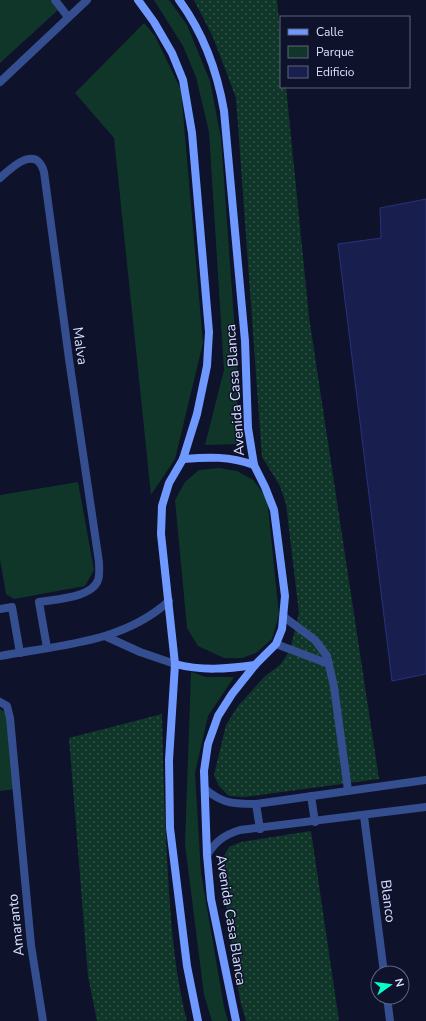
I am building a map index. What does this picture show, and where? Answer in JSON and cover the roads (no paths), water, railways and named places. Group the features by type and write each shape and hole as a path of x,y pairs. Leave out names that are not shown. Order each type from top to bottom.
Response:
{"street":[{"path":"56,0 68,17"},
{"path":"0,82 87,0"},
{"name":"Avenida Casa Blanca","path":"138,0 154,22 172,53 183,80 192,133 209,332 207,366 198,407 183,459 169,483 162,506 161,534 175,664 169,760 170,828 187,966 198,1021"},
{"name":"Avenida Casa Blanca","path":"179,0 200,33 220,86 224,111 245,341 248,428 254,465 274,510 285,596 282,629 276,644 255,665 232,694 218,716 208,744 204,771 207,855 211,899 236,1021"},
{"name":"Malva","path":"0,178 15,164 30,158 37,160 43,166 69,359 99,562 98,581 86,592 39,602 47,648"},
{"path":"183,459 206,457 234,458 254,465"},
{"path":"0,656 107,637 147,619 169,601"},
{"path":"0,609 12,607 20,653"},
{"path":"284,617 315,640 323,648 329,664 348,790"},
{"path":"107,637 140,652 189,668 212,669 255,665"},
{"path":"276,644 329,664"},
{"name":"Amaranto","path":"4,704 10,718 31,945 43,1021"},
{"path":"205,789 223,802 256,804 426,780"},
{"path":"311,796 315,822"},
{"path":"256,804 260,829"},
{"path":"207,855 213,845 229,833 240,830 260,829 426,807"},
{"name":"Blanco","path":"364,816 383,965"},
{"path":"388,1005 390,1021"}]}
